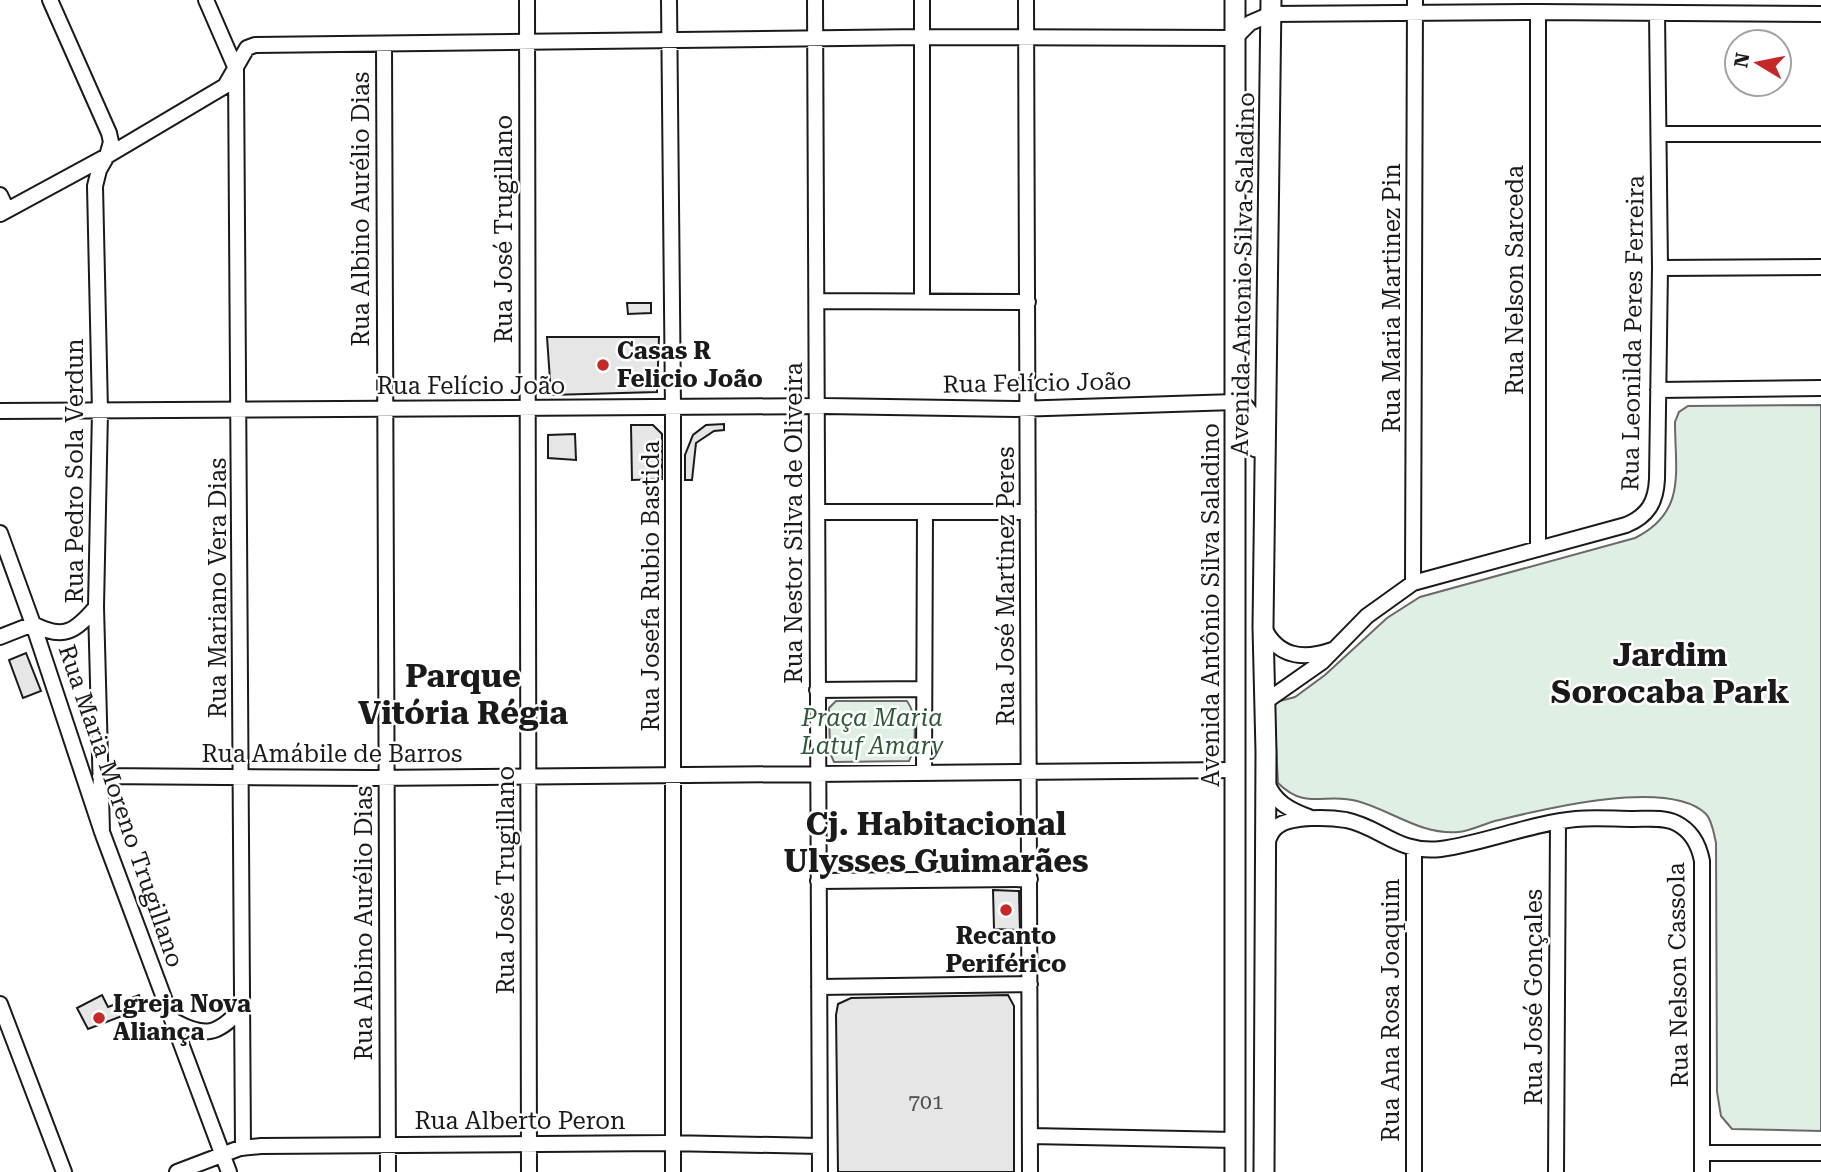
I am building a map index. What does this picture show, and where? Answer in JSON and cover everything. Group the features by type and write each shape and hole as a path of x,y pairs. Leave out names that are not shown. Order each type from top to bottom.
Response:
{"main road":[{"path":"1235,0 1235,38"},
{"name":"Avenida Antonio Silva Saladino","path":"1265,702 1264,557 1271,7"},
{"name":"Avenida Antônio Silva Saladino","path":"1235,38 1235,1172"},
{"path":"1235,402 1246,409 1254,427 1264,557"},
{"path":"1264,1172 1265,702"}],"street":[{"path":"50,0 109,133 111,142 107,156"},
{"path":"206,0 236,69"},
{"name":"Rua José Trugillano","path":"527,0 529,1172"},
{"name":"Rua Josefa Rubio Bastida","path":"669,0 673,407 673,1172"},
{"name":"Rua Nestor Silva de Oliveira","path":"815,0 820,1172"},
{"path":"922,0 922,302"},
{"name":"Rua José Martinez Peres","path":"1026,0 1030,1172"},
{"path":"0,195 4,212 107,156 225,86 247,48 255,45 922,37 1235,38 1271,7 1821,14"},
{"name":"Rua Maria Martinez Pin","path":"1413,583 1415,7"},
{"name":"Rua Nelson Sarceda","path":"1538,12 1538,548"},
{"name":"Rua Leonilda Peres Ferreira","path":"1265,702 1307,673 1367,616 1413,583 1626,525 1646,514 1651,506 1656,490 1660,268 1657,13"},
{"name":"Rua Albino Aurélio Dias","path":"384,44 388,1172"},
{"name":"Rua Mariano Vera Dias","path":"236,69 243,1148"},
{"path":"1659,134 1821,134"},
{"name":"Rua Pedro Sola Verdun","path":"102,832 96,607 100,411 95,186 99,170 107,156"},
{"path":"1660,268 1821,267"},
{"path":"817,301 1028,302"},
{"path":"1658,390 1821,388"},
{"name":"Rua Felício João","path":"0,411 1028,407 1235,402"},
{"path":"818,512 1028,512"},
{"path":"924,773 925,512"},
{"name":"Rua Maria Moreno Trugillano","path":"0,533 102,832 229,1172"},
{"path":"0,637 33,624 49,632 67,632 83,622 96,607"},
{"path":"1264,627 1275,645 1292,655 1305,657 1333,650"},
{"path":"817,690 924,689"},
{"path":"69,733 82,744 90,745 99,738"},
{"name":"Rua Amábile de Barros","path":"100,776 387,778 1236,770"},
{"name":"Rua Nelson Cassola","path":"1266,779 1270,790 1285,807 1313,818"},
{"name":"Rua Nelson Cassola","path":"1266,848 1278,825 1313,818 1346,820 1391,841 1414,848 1439,849 1575,819 1662,819 1676,823 1689,833 1698,845 1702,861 1702,1172"},
{"name":"Rua José Gonçales","path":"1556,1172 1558,823"},
{"name":"Rua Ana Rosa Joaquim","path":"1414,848 1414,1172"},
{"path":"818,881 1030,878"},
{"path":"819,987 1030,984"},
{"path":"0,1004 64,1172"},
{"path":"174,1021 193,1031 212,1032 231,1020 242,1008"},
{"path":"1030,1136 1235,1140"},
{"name":"Rua Alberto Peron","path":"177,1172 243,1148 388,1144 673,1143 820,1146"},
{"path":"1702,1153 1821,1153"}],"green space":[{"path":"1821,405 1821,1131 1732,1129 1721,1116 1717,1092 1716,843 1706,814 1688,803 1664,798 1636,797 1545,809 1458,832 1431,830 1357,801 1307,799 1288,791 1278,783 1274,707 1276,702 1295,697 1325,675 1387,618 1420,597 1635,538 1652,528 1671,503 1676,474 1675,422 1679,412 1688,406"},
{"name":"Praça Maria Latuf Amary","path":"836,701 907,701 913,714 915,731 909,761 834,762 830,753 829,708"}],"building":[{"path":"627,303 651,303 651,313 628,314"},
{"name":"Casas R Felicio João","path":"547,337 659,337 657,392 551,395"},
{"path":"724,424 724,430 714,431 696,443 692,480 685,480 685,455 693,435 706,425"},
{"path":"631,425 653,425 662,434 662,479 632,480"},
{"path":"575,434 576,460 548,458 548,435"},
{"path":"26,653 41,691 23,698 9,660"},
{"name":"Recanto Periférico","path":"993,890 1019,891 1020,930 994,929"},
{"name":"Igreja Nova Aliança","path":"102,995 108,1007 139,995 143,1008 88,1029 77,1008"},
{"path":"1008,995 1014,1006 1014,1172 838,1172 838,1004 851,998"}],"place":[{"name":"Casas R Felicio João","path":"603,365"},
{"name":"Recanto Periférico","path":"1006,910"},
{"name":"Igreja Nova Aliança","path":"99,1018"}],"district":[{"name":"Jardim Sorocaba Park","path":"1670,674"},
{"name":"Parque Vitória Régia","path":"463,694"},
{"name":"Cj. Habitacional Ulysses Guimarães","path":"936,842"}]}
